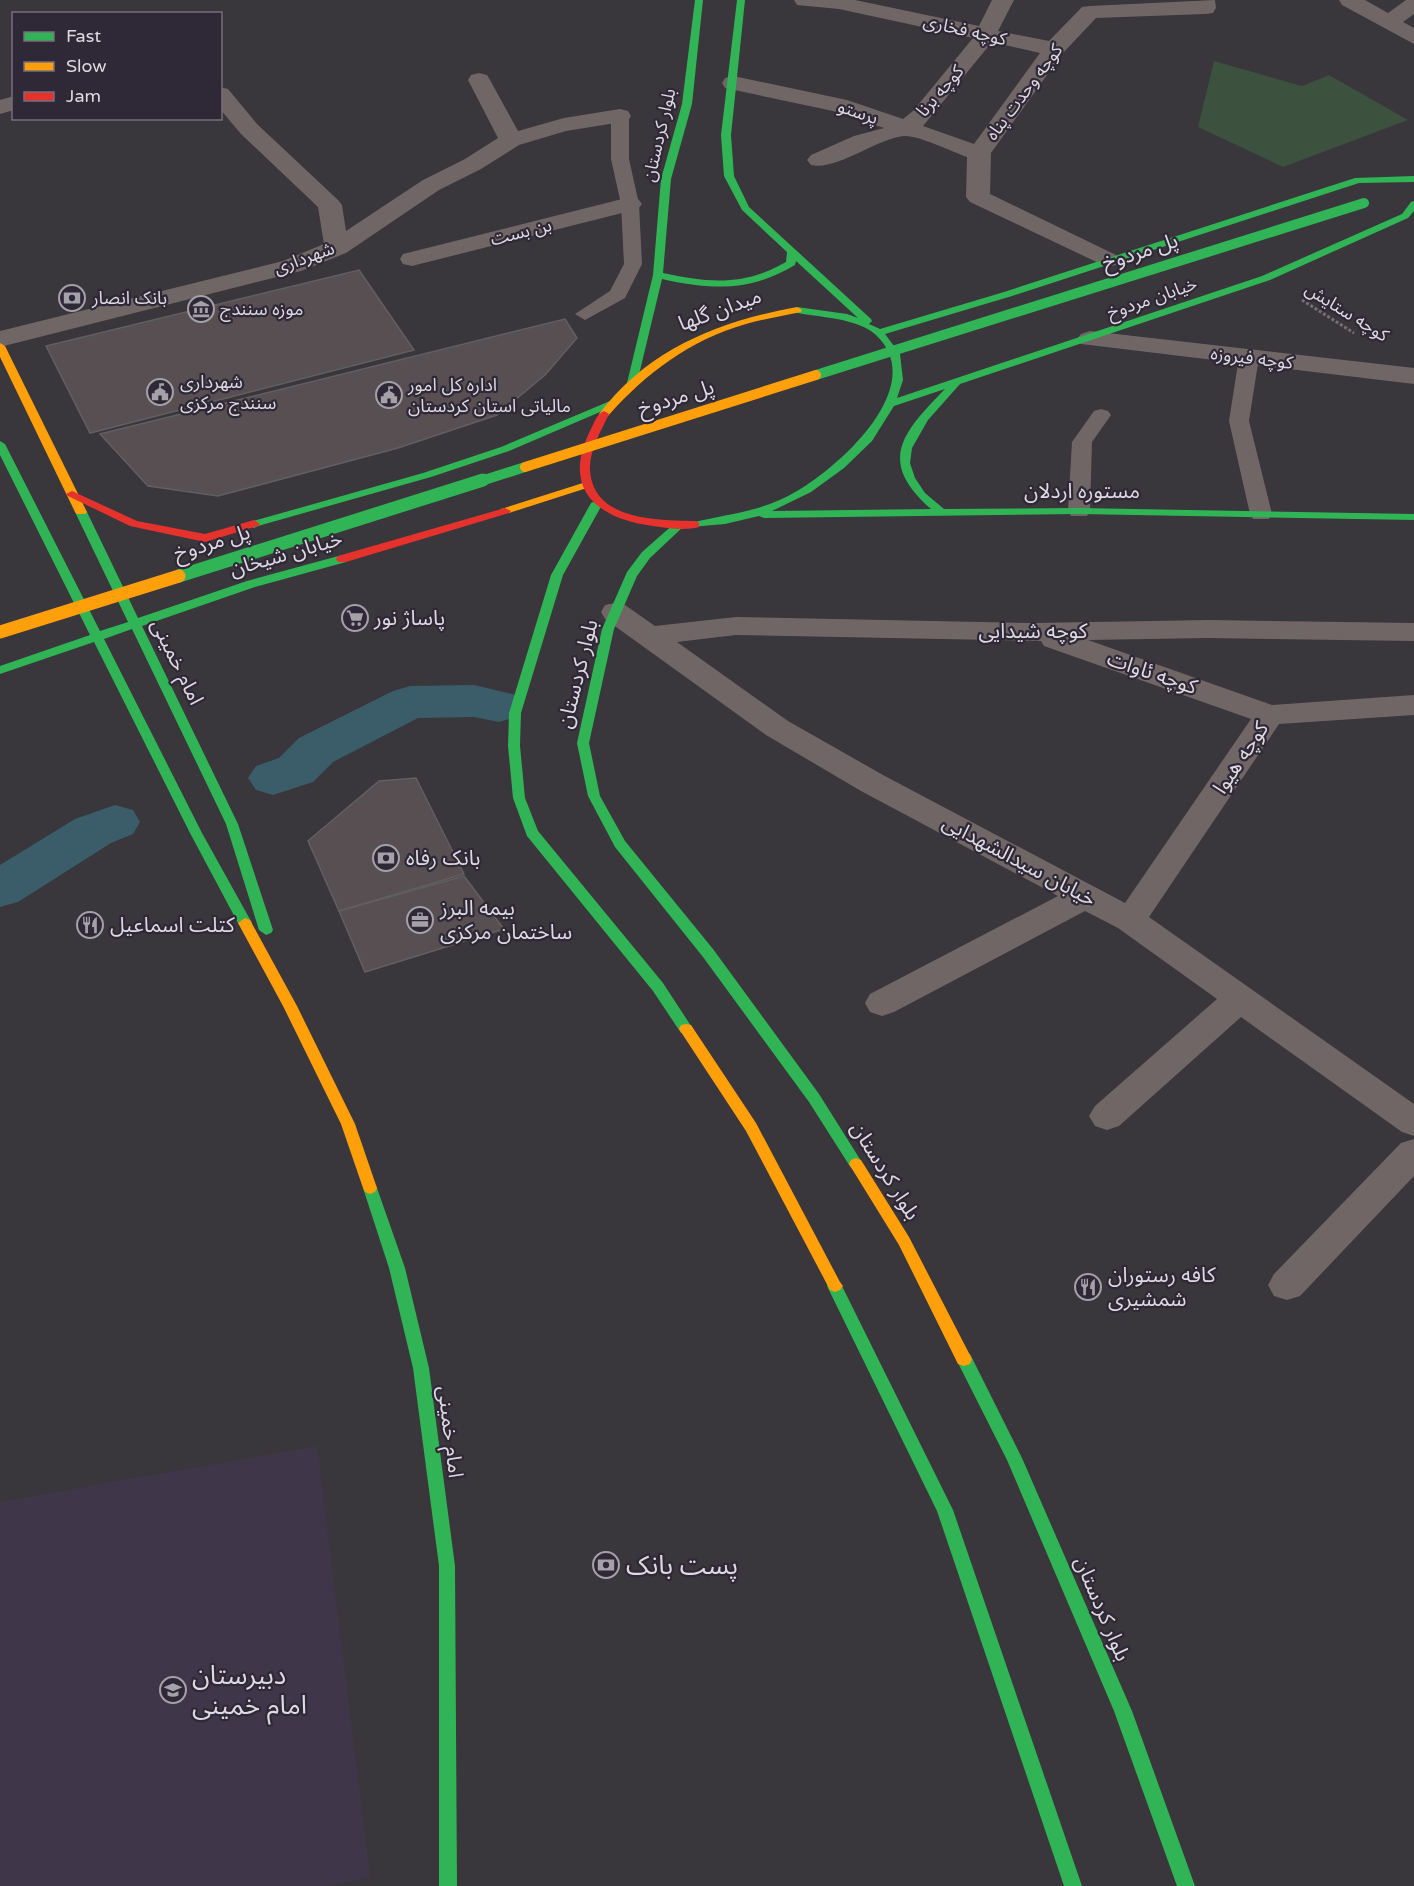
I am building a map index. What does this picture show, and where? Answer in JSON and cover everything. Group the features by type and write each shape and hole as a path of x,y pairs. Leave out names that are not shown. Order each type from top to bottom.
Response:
{"main road":[{"name":"بلوار کردستان","path":"632,383 658,275 666,178 687,104 699,0"},
{"path":"741,0 726,135 729,176 745,208 867,321"},
{"path":"880,332 1008,294 1358,180 1414,179"},
{"path":"1394,193 1414,186"},
{"name":"پل مردوخ","path":"0,632 1369,201"},
{"name":"خیابان مردوخ","path":"890,404 1090,339 1266,278 1405,216 1414,204"},
{"path":"658,275 715,287 739,286 761,281 779,273 791,263 791,253"},
{"name":"میدان گلها","path":"824,310 867,321 880,332 894,347 899,363 890,404 880,424 861,447 806,490 750,515 710,523 679,525 636,520 597,503 586,485 582,467 588,446 610,404 632,383 679,346 739,321 769,313 824,310"},
{"name":"امام خمینی","path":"0,346 232,824 290,1006"},
{"path":"942,513 914,489 903,463 906,442 959,382"},
{"path":"72,494 134,524 206,538 427,475 505,449 610,404"},
{"name":"امام خمینی","path":"0,444 4,468 97,637 196,833 290,1006 348,1124 397,1268 421,1368 447,1566 448,1886"},
{"name":"خیابان شیخان","path":"0,670 251,584 417,539 586,485"},
{"path":"597,503 556,575 515,713 514,746 519,798 532,833 658,987 751,1127 832,1281 945,1510 1073,1886"},
{"name":"مستوره اردلان","path":"750,515 1079,511 1414,517"},
{"name":"بلوار کردستان","path":"679,525 645,555 619,598 597,671 583,743 594,796 620,844 708,953 814,1098 904,1241 1019,1469 1123,1711 1186,1886"}],"street":[{"name":"کوچه فخاری","path":"807,0 850,5 985,36 1054,49"},
{"name":"کوچه برنا","path":"819,160 862,141 904,129 921,116 985,36 1003,0"},
{"name":"کوچه وحدت پناه","path":"1107,260 978,197 979,153 1054,49 1090,12 1205,8 1204,0"},
{"path":"1350,0 1414,37"},
{"path":"1388,22 1414,5"},
{"path":"479,80 511,140"},
{"name":"پرستو","path":"733,83 838,105 979,153"},
{"path":"222,96 249,129 330,205 337,248"},
{"name":"شهرداری","path":"0,339 292,266 337,248 431,185 473,164 511,140 564,124 620,116"},
{"name":"بن بست","path":"412,259 630,204"},
{"name":"کوچه فیروزه","path":"1090,339 1414,376"},
{"name":"خیابان سیدالشهدایی","path":"615,612 652,636 715,685 777,728 872,783 1130,920 1414,1122"},
{"name":"کوچه شیدایی","path":"652,636 736,626 1034,632 1209,629 1414,632"},
{"name":"کوچه ئاوات","path":"1034,632 1270,715"},
{"name":"کوچه هیوا","path":"1130,920 1270,715 1414,705"},
{"path":"882,1003 1086,896"},
{"path":"1107,1116 1240,998"},
{"path":"1287,1285 1414,1153"}],"lane":[{"path":"585,314 618,294 633,264 630,204 620,159 620,116"},
{"path":"1249,357 1239,421 1261,514"},
{"path":"1079,511 1082,442 1101,415"}],"path":[{"name":"کوچه ستایش","path":"1266,278 1355,333"}],"shaded area":[{"name":"دبیرستان امام خمینی","path":"317,1446 370,1877 327,1886 0,1886 0,1502"}],"green space":[{"path":"1214,61 1302,86 1329,75 1408,120 1283,167 1198,127"}],"building":[{"name":"شهرداری سنندج مرکزی","path":"359,270 414,350 90,433 46,346"},
{"name":"اداره کل امور مالیاتی استان کردستان","path":"565,319 577,338 545,375 497,415 398,448 218,496 148,486 100,434"},
{"name":"بانک رفاه","path":"416,778 464,874 339,911 308,841 379,781"},
{"name":"بیمه البرز ساختمان مرکزی","path":"464,876 504,929 365,972 339,911"}],"waterway":[{"path":"273,778 296,770 316,750 410,702 474,701 499,706"},
{"path":"0,889 93,831 115,822"}],"traffic: fast":[{"path":"632,383 658,275 666,179 687,104 699,0"},
{"path":"741,0 726,135 729,176 745,208 867,321"},
{"path":"880,332 1008,294 1358,180 1414,179"},
{"path":"816,375 1364,203"},
{"path":"890,404 1266,278 1405,216 1414,204"},
{"path":"658,275 710,284 743,282 759,279 791,263 791,253"},
{"path":"695,525 753,514 781,504 807,490 840,466 868,439 888,409 897,380 895,354 879,332 847,317 797,310"},
{"path":"942,513 921,495 909,479 905,463 906,448 924,418 955,385"},
{"path":"254,524 427,475 505,449 610,404"},
{"path":"0,444 196,833 245,923"},
{"path":"179,576 525,467"},
{"path":"597,503 557,575 515,713 514,746 519,798 532,833 658,987 686,1029"},
{"path":"764,515 1079,511 1414,517"},
{"path":"81,512 232,824 266,930"},
{"path":"679,525 646,555 631,575 608,629 583,743 594,796 620,844 708,953 814,1098 856,1164"},
{"path":"0,670 251,584 342,559"},
{"path":"370,1188 397,1268 421,1368 447,1566 448,1886"},
{"path":"835,1286 945,1510 1073,1886"},
{"path":"964,1359 1014,1458 1123,1711 1186,1886"}],"traffic: slow":[{"path":"604,414 644,373 666,356 690,342 741,322 797,310"},
{"path":"0,346 81,512"},
{"path":"525,467 816,375"},
{"path":"505,511 586,485"},
{"path":"0,632 179,576"},
{"path":"245,923 290,1006 348,1124 370,1188"},
{"path":"686,1029 751,1127 835,1286"},
{"path":"856,1164 904,1241 964,1359"}],"traffic: jam":[{"path":"604,414 589,444 584,469 588,488 599,503 617,514 639,521 695,525"},
{"path":"72,494 134,524 205,538 254,524"},
{"path":"342,559 505,511"}],"place":[{"name":"بانک انصار","path":"72,298"},
{"name":"موزه سنندج","path":"201,309"},
{"name":"شهرداری سنندج مرکزی","path":"160,392"},
{"name":"اداره کل امور مالیاتی استان کردستان","path":"389,395"},
{"name":"پاساژ نور","path":"355,618"},
{"name":"بانک رفاه","path":"386,858"},
{"name":"بیمه البرز ساختمان مرکزی","path":"420,920"},
{"name":"کتلت اسماعیل","path":"90,925"},
{"name":"کافه رستوران شمشیری","path":"1088,1287"},
{"name":"پست بانک","path":"606,1565"},
{"name":"دبیرستان امام خمینی","path":"173,1690"}]}
